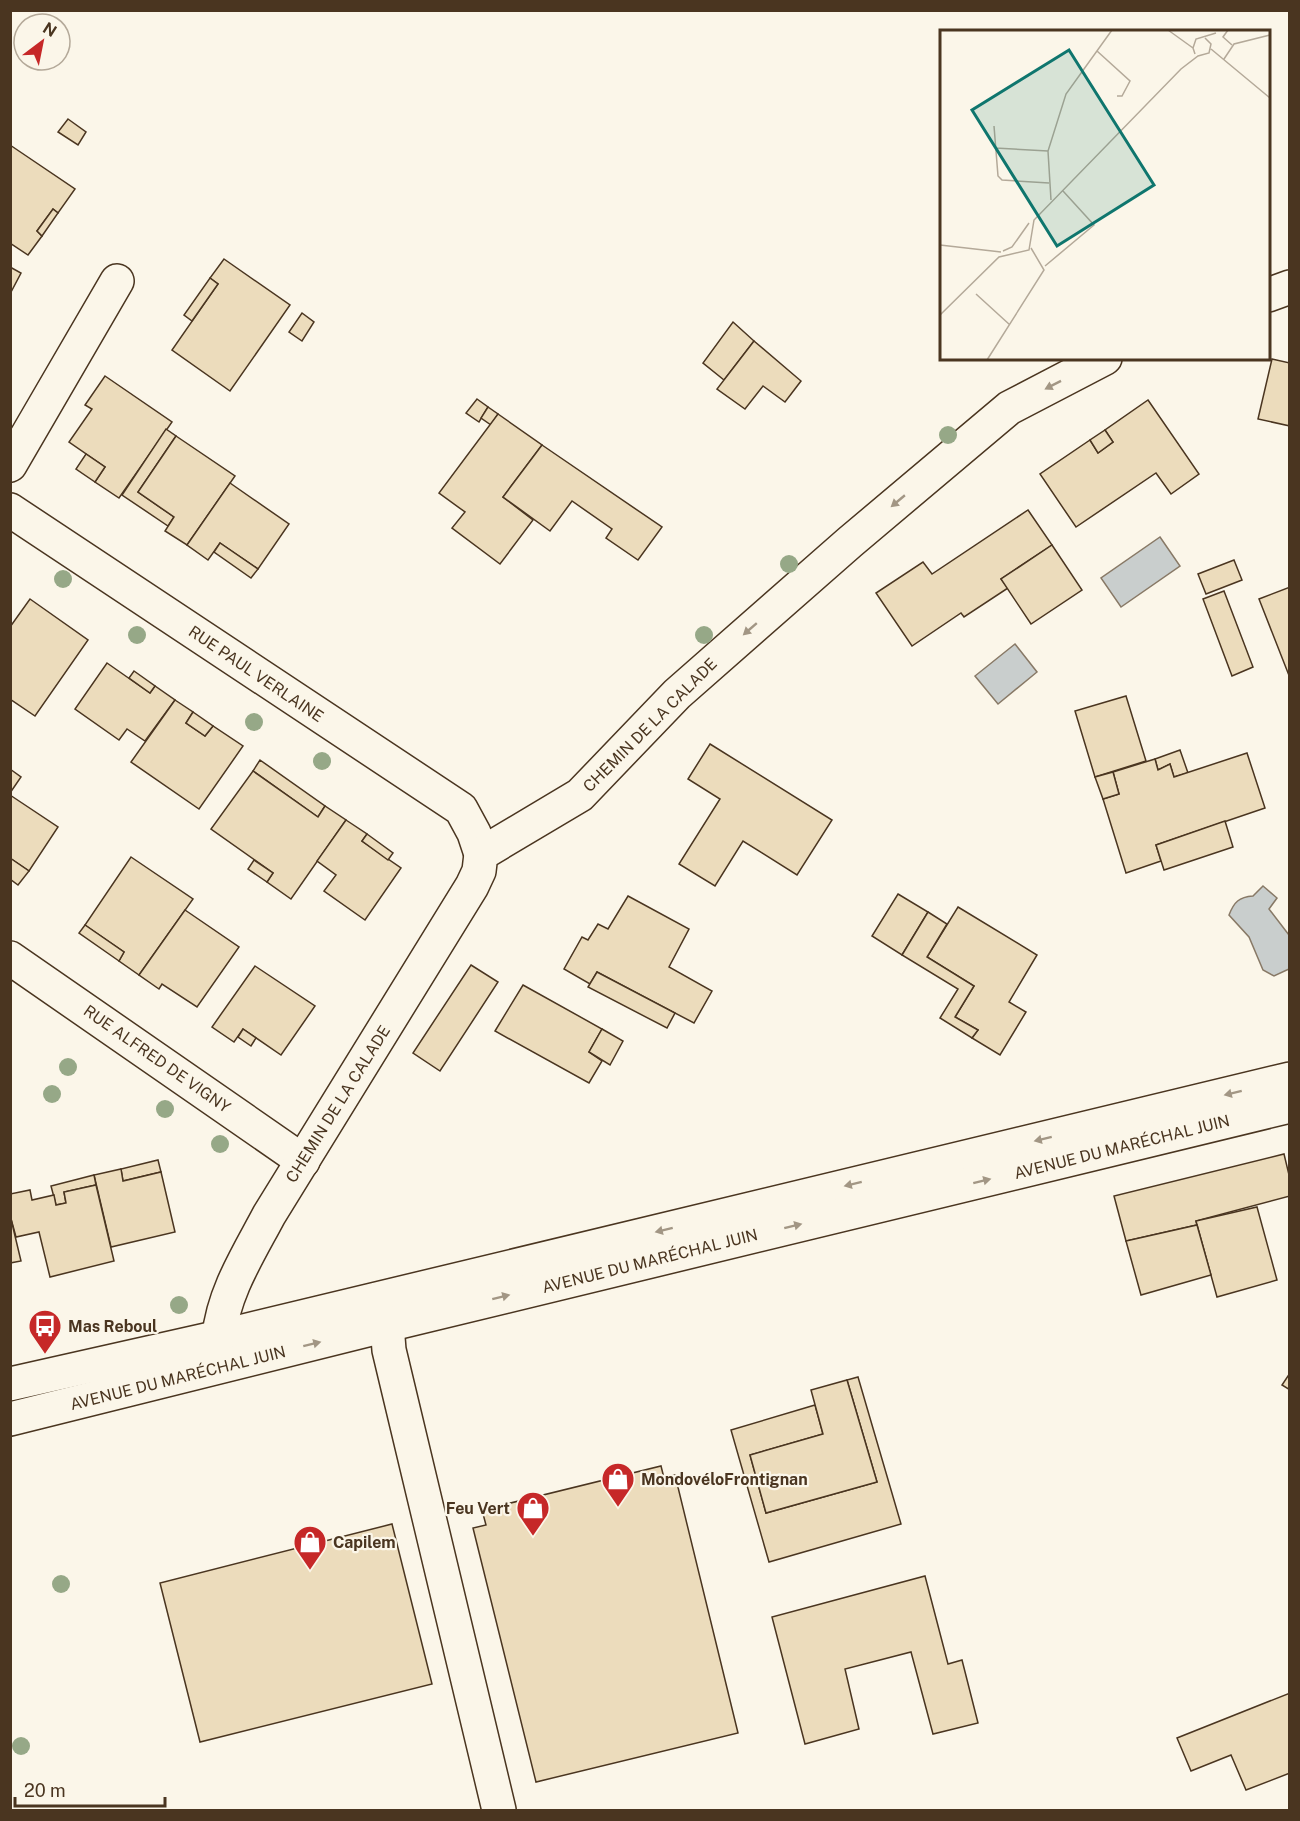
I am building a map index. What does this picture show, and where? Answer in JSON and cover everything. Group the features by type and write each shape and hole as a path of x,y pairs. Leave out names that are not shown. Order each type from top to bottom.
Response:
{"street":[{"path":"10,465 117,280"},
{"path":"1270,295 1290,287"},
{"name":"CHEMIN DE LA CALADE","path":"219,1337 221,1319 239,1272 269,1215 472,886 479,871 482,854 580,795 677,694 850,542 1010,408 1101,360"},
{"name":"RUE PAUL VERLAINE","path":"10,510 460,809 474,833 482,854"},
{"name":"RUE ALFRED DE VIGNY","path":"10,958 303,1161"},
{"name":"AVENUE DU MARÉCHAL JUIN","path":"10,1384 219,1337 1290,1079"},
{"name":"AVENUE DU MARÉCHAL JUIN","path":"10,1419 1290,1106"},
{"path":"387,1325 389,1350 499,1810"}],"shaded area":[{"path":"1160,537 1180,566 1121,607 1101,578"},
{"path":"1015,644 1037,672 998,704 975,676"},
{"path":"1263,886 1277,898 1269,909 1289,935 1289,969 1274,976 1263,970 1249,937 1229,915 1238,901 1253,896"}],"building":[{"path":"68,119 86,132 78,145 58,132"},
{"path":"10,145 75,189 58,213 53,209 37,231 42,236 28,255 10,243"},
{"path":"53,209 58,213 42,236 37,231"},
{"path":"224,259 290,305 230,391 172,350 218,284 210,278"},
{"path":"10,267 21,273 10,294"},
{"path":"210,278 218,284 192,321 184,315"},
{"path":"302,313 314,322 302,341 289,332"},
{"path":"733,322 754,341 724,380 703,363"},
{"path":"754,341 801,381 785,402 763,386 745,409 717,389"},
{"path":"1272,359 1290,363 1290,426 1258,419"},
{"path":"105,376 172,422 119,498 95,482 105,467 69,442 92,409 85,405"},
{"path":"477,399 488,407 479,422 466,413"},
{"path":"1148,400 1199,474 1171,494 1156,473 1076,527 1040,474 1090,440 1098,453 1113,442 1105,430"},
{"path":"488,407 498,414 491,425 481,418"},
{"path":"498,414 542,445 503,497 533,520 500,564 452,528 465,512 439,493"},
{"path":"166,429 176,436 138,492 174,517 168,526 122,495"},
{"path":"1105,430 1113,442 1098,453 1090,440"},
{"path":"176,436 235,476 187,545 165,531 174,517 138,492"},
{"path":"542,445 662,527 638,560 606,538 612,529 572,501 550,531 503,497"},
{"path":"86,454 105,467 95,482 76,469"},
{"path":"230,483 289,524 258,569 220,543 208,560 187,545"},
{"path":"1028,510 1052,545 1001,579 1008,588 964,617 961,613 912,646 876,593 923,562 932,574"},
{"path":"220,543 258,569 251,578 214,552"},
{"path":"1052,545 1082,590 1031,624 1001,579"},
{"path":"1234,560 1242,580 1206,594 1198,574"},
{"path":"1290,587 1290,678 1259,599"},
{"path":"1224,591 1253,667 1232,676 1203,599"},
{"path":"30,599 88,640 35,716 10,699 10,627"},
{"path":"107,663 150,693 155,686 175,700 145,741 127,729 119,740 75,709"},
{"path":"134,671 155,686 150,693 129,678"},
{"path":"1126,696 1146,761 1095,777 1075,711"},
{"path":"175,700 193,712 186,723 205,736 213,726 243,746 199,809 131,762"},
{"path":"193,712 213,726 205,736 186,723"},
{"path":"710,744 832,820 797,875 743,841 715,886 679,864 720,799 688,779"},
{"path":"1180,750 1188,773 1174,777 1170,764 1158,770 1155,759"},
{"path":"1247,753 1265,808 1156,845 1161,861 1126,873 1103,799 1119,794 1113,772 1155,759 1158,770 1170,764 1174,777"},
{"path":"260,760 325,806 318,817 253,771"},
{"path":"10,769 21,777 10,793"},
{"path":"253,771 318,817 325,806 346,820 291,899 267,882 273,873 211,829"},
{"path":"1113,772 1119,794 1103,799 1095,777"},
{"path":"10,795 58,827 29,871 10,858"},
{"path":"346,820 367,834 362,841 401,868 365,920 324,891 336,875 317,861"},
{"path":"1225,821 1233,847 1164,870 1156,845"},
{"path":"367,834 393,853 388,860 362,841"},
{"path":"131,857 193,899 139,975 119,961 124,952 85,925"},
{"path":"10,858 29,871 18,885 10,879"},
{"path":"254,860 273,873 267,882 248,869"},
{"path":"898,894 928,912 902,955 872,936"},
{"path":"628,896 689,929 669,967 712,991 694,1023 597,972 590,984 564,969 582,937 588,940 598,924 608,929"},
{"path":"958,907 1037,955 1009,1002 1026,1012 1000,1055 972,1038 978,1030 955,1017 974,986 927,957"},
{"path":"185,910 239,947 197,1007 162,984 159,989 139,975"},
{"path":"928,912 947,924 927,957 974,986 955,1017 978,1030 972,1038 940,1018 958,989 902,955"},
{"path":"85,925 124,952 119,961 79,933"},
{"path":"471,965 498,982 440,1071 413,1053"},
{"path":"255,966 315,1006 281,1055 243,1029 234,1042 212,1027"},
{"path":"597,972 675,1013 667,1028 588,987"},
{"path":"523,985 602,1029 589,1052 602,1061 589,1083 495,1031"},
{"path":"243,1029 256,1038 251,1046 238,1037"},
{"path":"602,1029 623,1041 610,1065 589,1052"},
{"path":"1284,1154 1290,1179 1290,1196 1196,1221 1197,1225 1126,1241 1114,1196"},
{"path":"158,1160 161,1172 123,1181 121,1169"},
{"path":"121,1169 123,1181 161,1172 175,1232 111,1247 94,1175"},
{"path":"94,1175 96,1185 64,1192 66,1203 56,1205 51,1186"},
{"path":"96,1185 114,1261 50,1277 39,1232 16,1237 10,1215 10,1194 30,1190 32,1200 54,1195 56,1205 66,1203 64,1192"},
{"path":"1257,1207 1277,1280 1217,1297 1196,1221"},
{"path":"10,1215 21,1261 10,1263"},
{"path":"1197,1225 1211,1275 1141,1295 1126,1241"},
{"path":"1290,1373 1290,1390 1282,1385"},
{"path":"858,1377 901,1524 769,1562 731,1430 815,1405 823,1434 750,1455 766,1513 877,1482 847,1380"},
{"path":"847,1380 877,1482 766,1513 750,1455 823,1434 811,1390"},
{"path":"661,1466 664,1478 675,1475 738,1733 536,1782 473,1528 486,1525 482,1510"},
{"path":"392,1524 432,1684 200,1742 160,1583"},
{"path":"925,1576 948,1664 962,1660 978,1723 933,1734 911,1652 845,1669 859,1729 805,1744 772,1617"},
{"path":"1290,1693 1290,1773 1246,1790 1231,1755 1191,1771 1177,1738"}],"place":[{"name":"Mas Reboul","path":"45,1355"},
{"name":"MondovéloFrontignan","path":"618,1508"},
{"name":"Feu Vert","path":"533,1537"},
{"name":"Capilem","path":"310,1571"}]}
